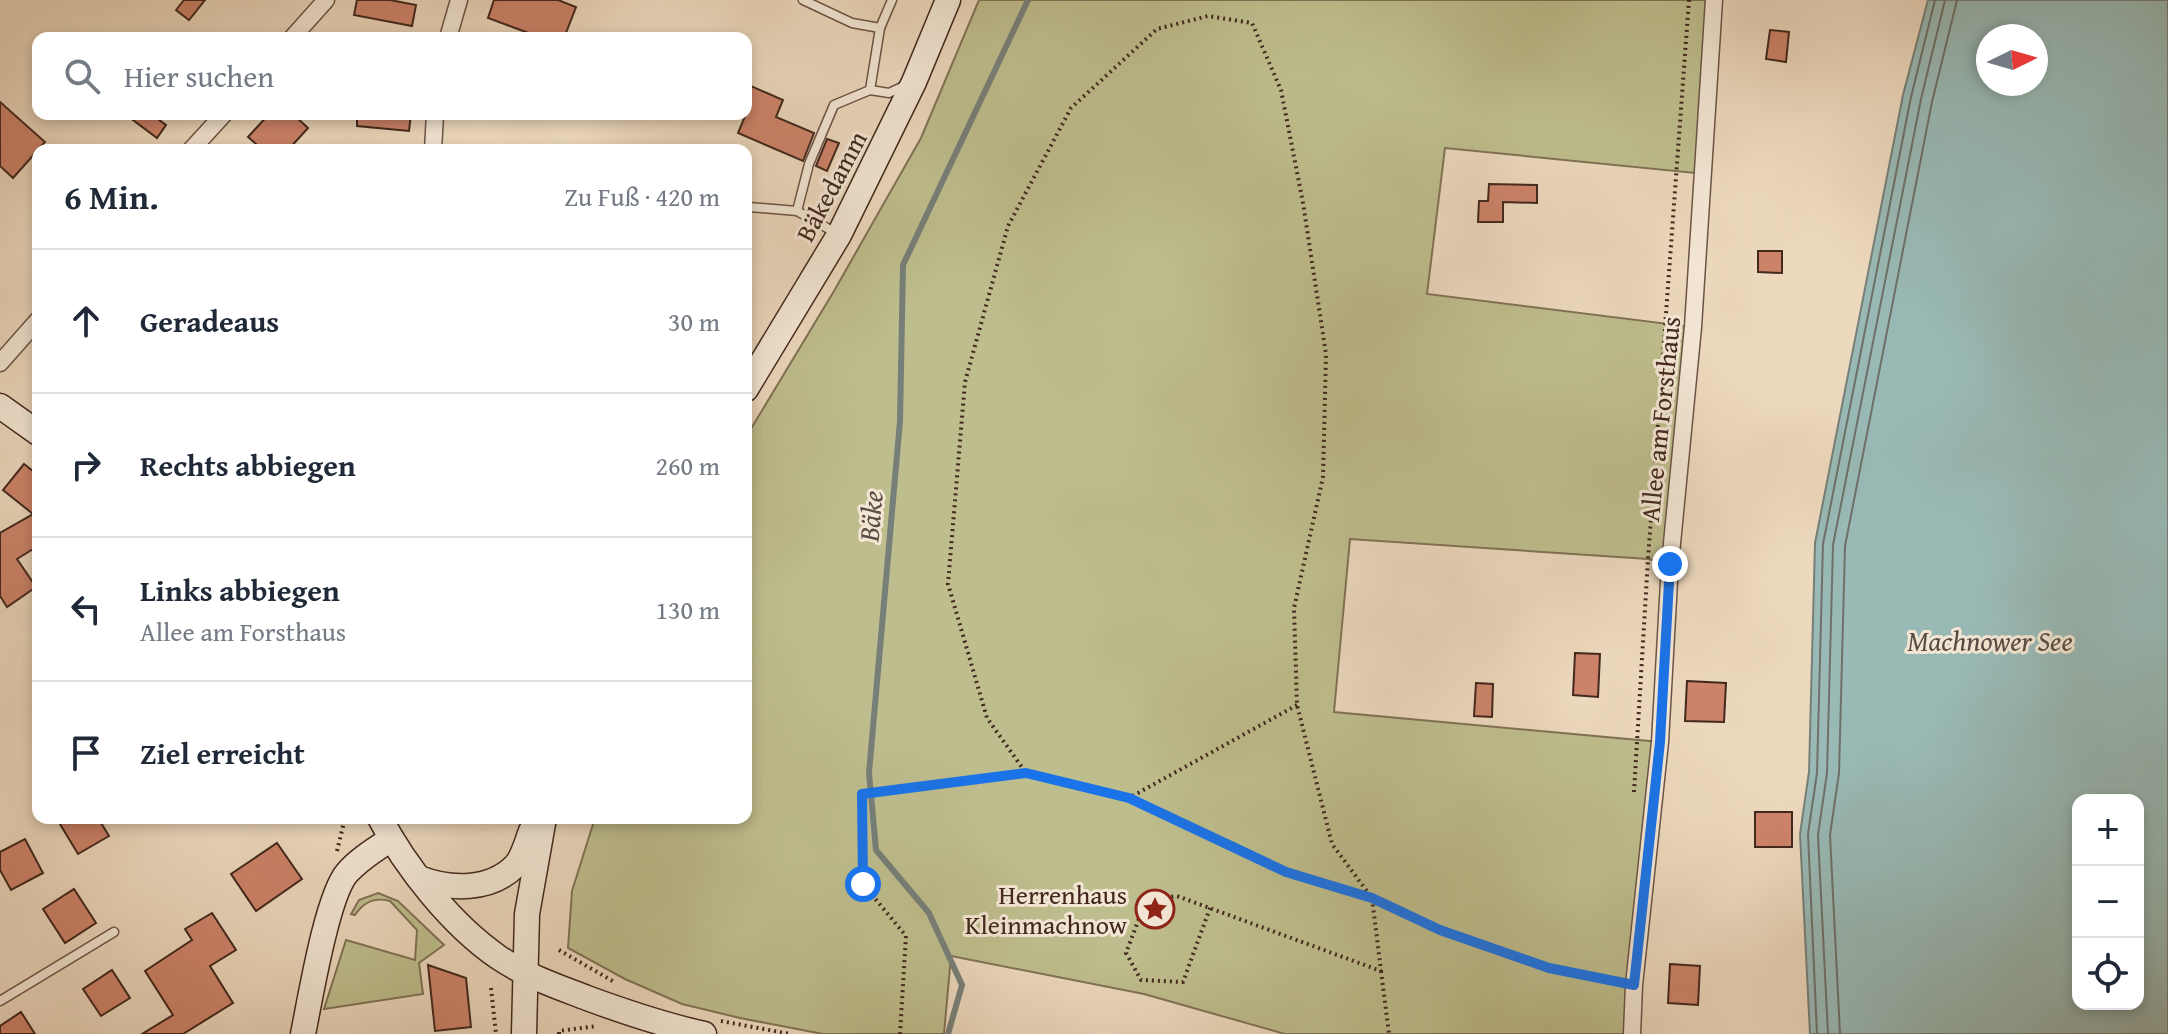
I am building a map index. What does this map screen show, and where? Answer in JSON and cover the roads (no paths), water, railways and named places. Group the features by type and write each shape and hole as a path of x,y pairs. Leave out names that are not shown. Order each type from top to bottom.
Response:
{"main road":[{"name":"Bäkedamm","path":"752,379 839,235 914,82 948,0"},
{"path":"0,406 32,429"},
{"path":"419,878 451,887 484,883 499,877 517,864 534,824"},
{"path":"524,1034 529,900 543,824"},
{"path":"303,1034 327,922 340,883 386,828 419,878 470,933 497,956 524,973 558,988 634,1015 704,1034"}],"street":[{"path":"297,32 326,0"},
{"path":"450,32 459,0"},
{"name":"Allee am Forsthaus","path":"1632,1034 1626,984 1660,742 1670,564 1705,174 1714,0"},
{"path":"196,144 218,120"},
{"path":"433,144 435,120"},
{"path":"0,363 32,327"}],"lane":[{"path":"803,0 852,23 880,28"},
{"path":"870,90 880,28 892,0"},
{"path":"797,211 809,164 834,105 870,90 889,93 914,82"},
{"path":"752,207 797,211 839,235"},
{"path":"0,1001 114,932"}],"water":[{"name":"Machnower See","path":"1928,0 2168,0 2168,1034 1810,1034 1800,834 1809,772 1815,543 1903,95"}],"waterway":[{"name":"Bäke","path":"948,1034 962,985 929,913 876,850 869,773 900,421 903,265 1028,0"}],"place":[{"name":"Herrenhaus Kleinmachnow","path":"1155,909"}]}
